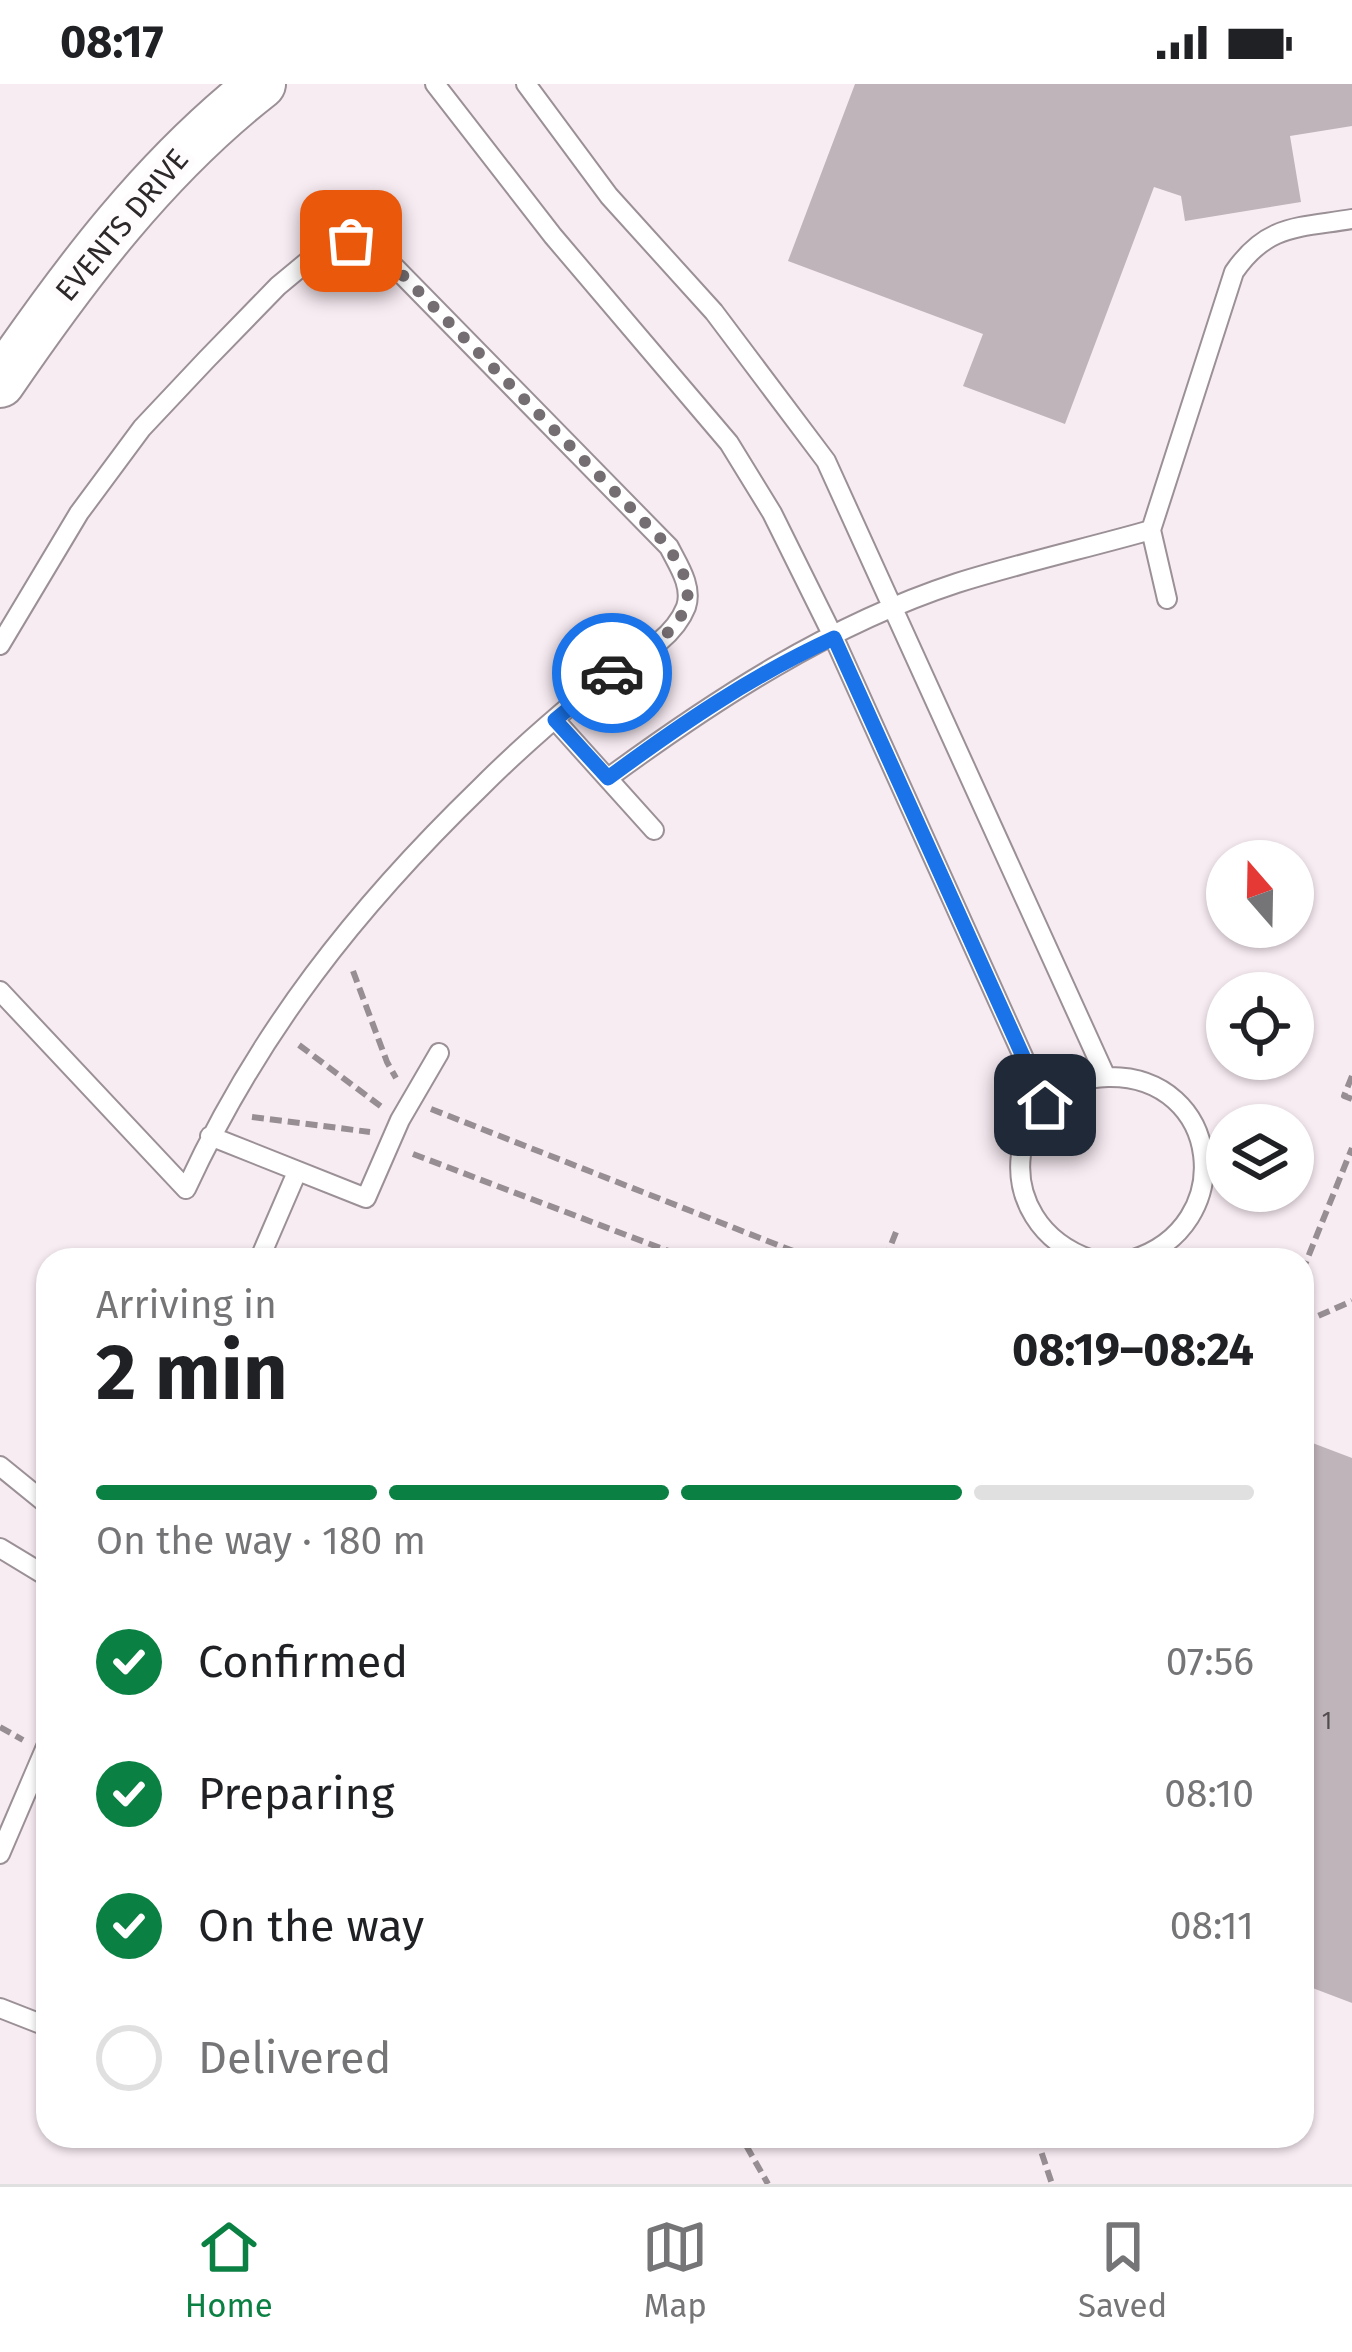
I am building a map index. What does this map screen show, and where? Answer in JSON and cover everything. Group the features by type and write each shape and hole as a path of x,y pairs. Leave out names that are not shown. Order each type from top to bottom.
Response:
{"street":[{"name":"EVENTS DRIVE","path":"0,382 77,271 204,128 261,84"}],"lane":[{"path":"435,84 553,236 729,443 772,513 834,638 1045,1105"},
{"path":"526,84 608,196 714,312 826,461 1106,1077"},
{"path":"1167,599 1151,530 1234,272 1251,247 1269,236 1352,219"},
{"path":"0,645 80,513 142,428 278,286 325,247 351,241 377,249 669,547 687,584 686,606 667,634 586,691 481,786 348,930 284,1010 210,1136 186,1189 0,992"},
{"path":"608,778 701,710 774,665 895,608 956,584 1151,530"},
{"path":"555,720 654,830"},
{"path":"210,1136 366,1198 400,1120 439,1053"},
{"path":"1064,1248 1029,1212 1020,1185 1020,1156 1029,1129 1045,1105 1083,1081 1106,1077 1135,1079 1161,1090 1183,1108 1198,1132 1205,1160 1203,1189 1193,1216 1161,1248"},
{"path":"264,1248 297,1172"},
{"path":"0,1466 36,1495"},
{"path":"0,1548 36,1570"},
{"path":"0,1854 36,1770"},
{"path":"0,2008 36,2022"}],"path":[{"path":"339,989 353,971 386,1062 410,1101 785,1248"},
{"path":"289,1059 299,1045 400,1120"},
{"path":"1352,1076 1344,1096 1352,1099"},
{"path":"257,1117 264,1102"},
{"path":"243,1116 377,1133 388,1144 661,1248"},
{"path":"1312,1248 1352,1148"},
{"path":"890,1248 896,1232"},
{"path":"1314,1318 1352,1301"},
{"path":"748,2148 768,2184"},
{"path":"1040,2148 1052,2184"}],"building":[{"path":"855,84 1352,84 1352,126 1290,136 1301,202 1185,221 1181,196 1154,187 1065,424 963,386 983,334 788,261"},
{"path":"1314,1444 1352,1458 1352,2003 1314,1989"}],"way so far":[{"path":"351,241 377,249 669,547 687,584 686,606 667,634 612,673"}],"route":[{"path":"612,673 555,720 608,778 701,710 774,665 834,638 1045,1105"}]}
